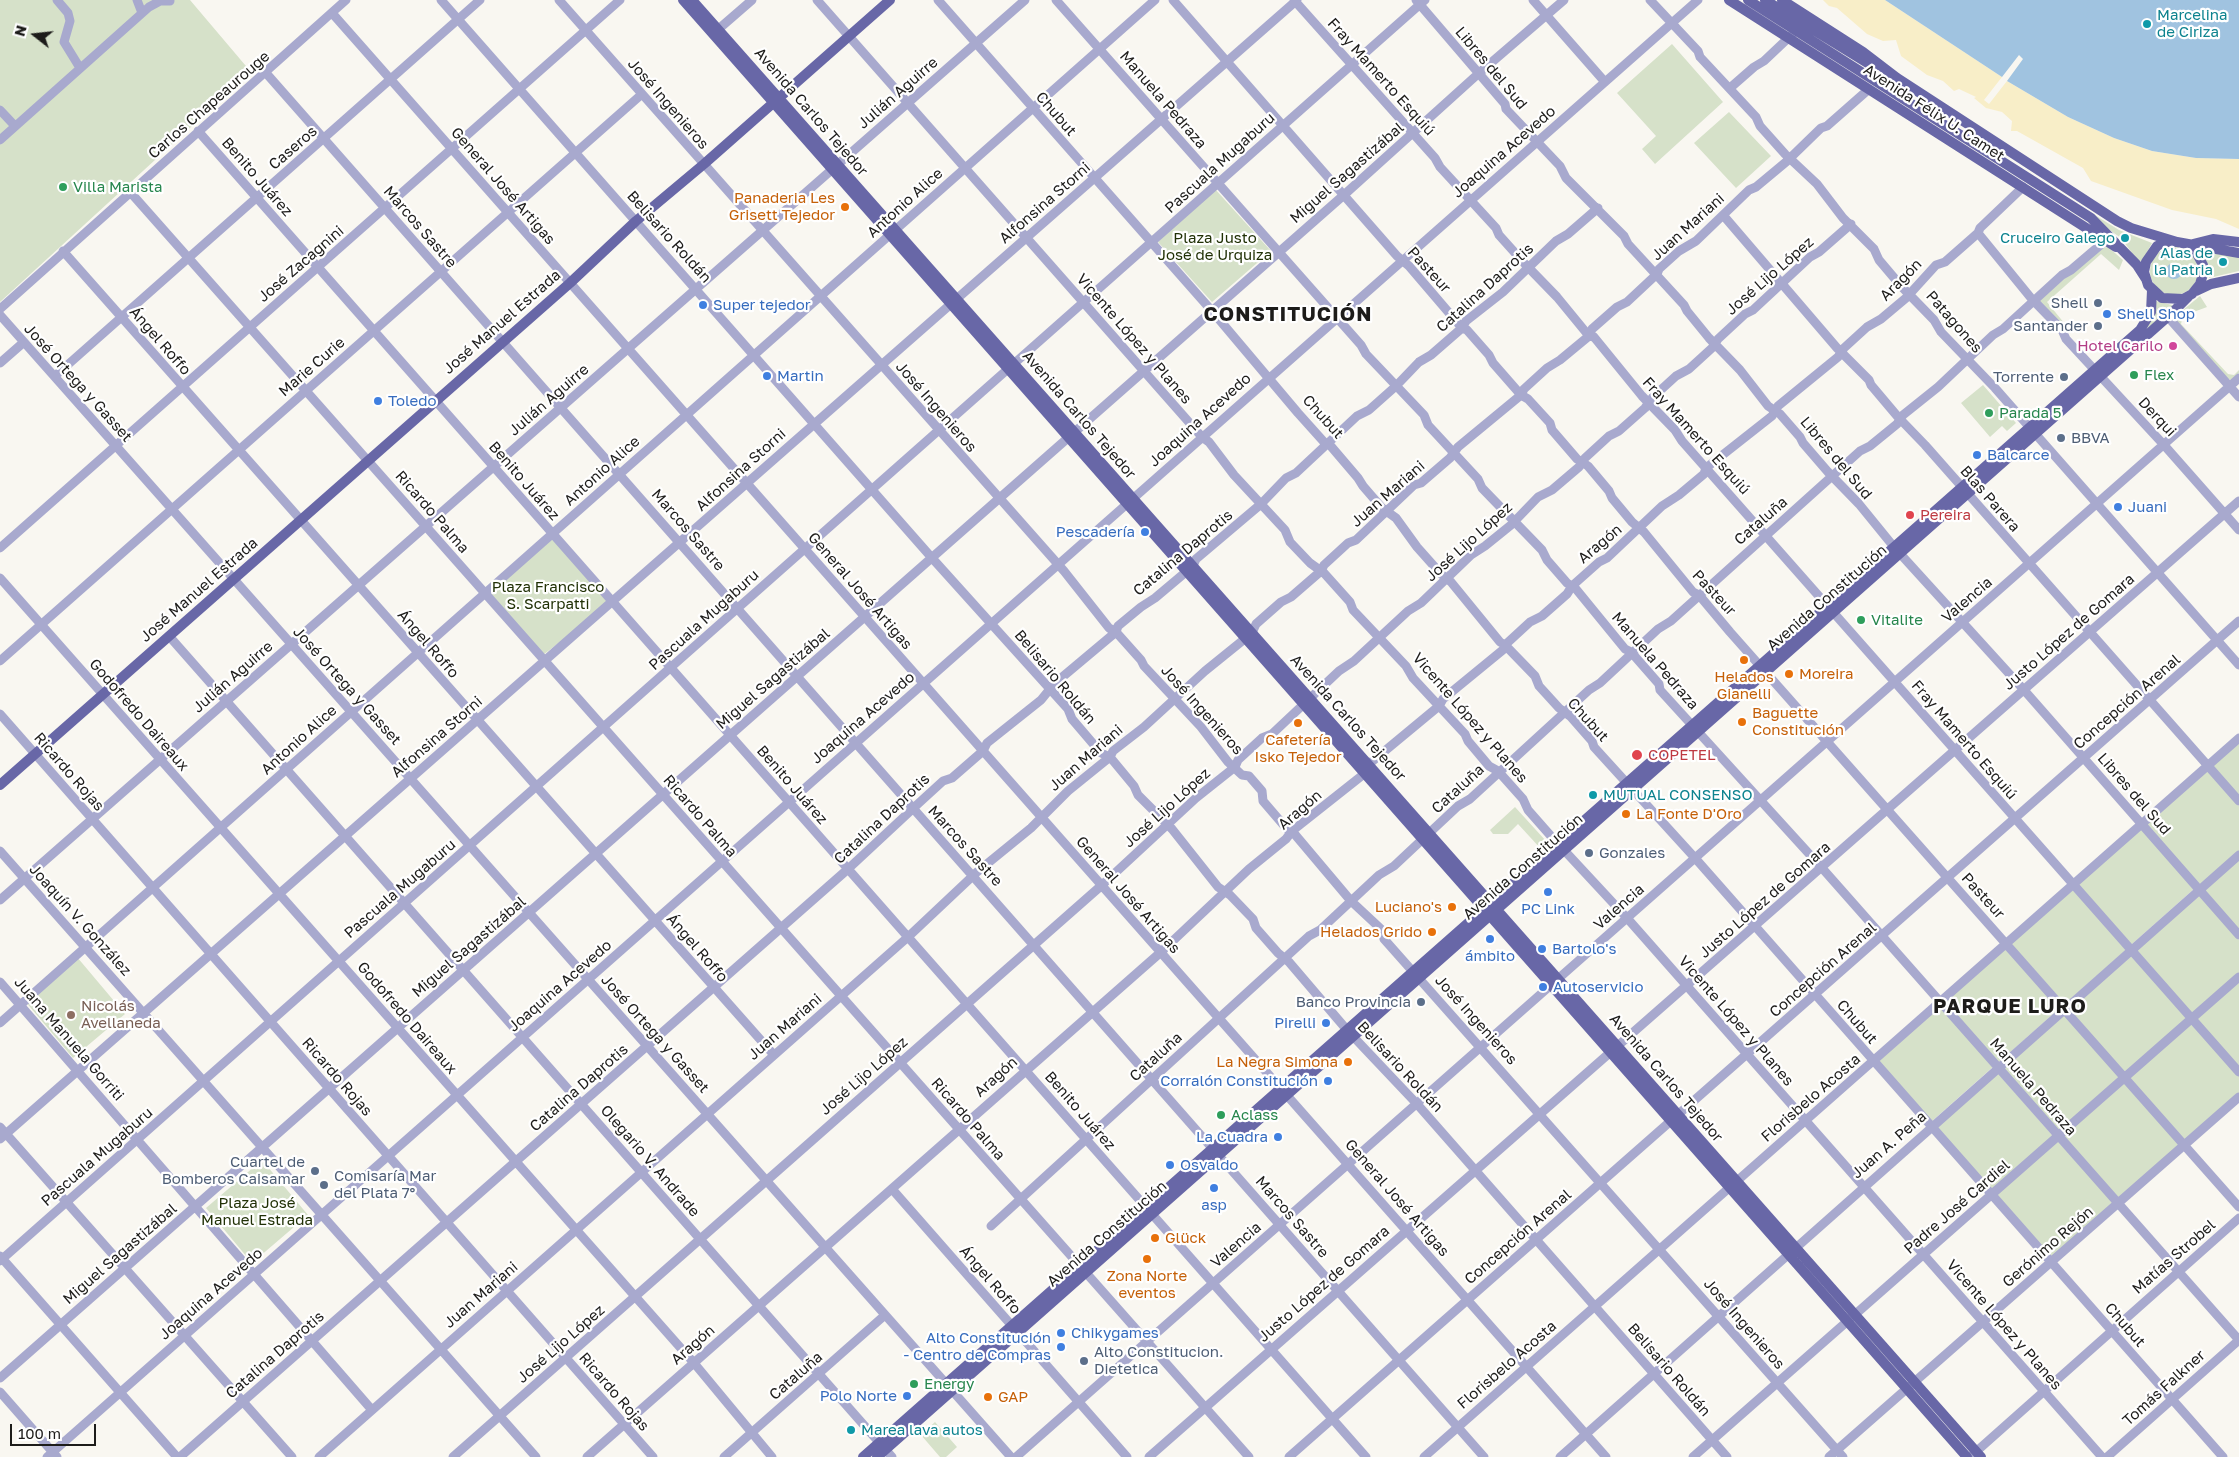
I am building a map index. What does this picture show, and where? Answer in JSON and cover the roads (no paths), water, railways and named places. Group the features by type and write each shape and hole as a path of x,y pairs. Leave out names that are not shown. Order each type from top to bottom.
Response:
{"main road":[{"name":"Avenida Carlos Tejedor","path":"683,0 716,32 1249,636 1307,702 1364,774 1847,1322 1911,1386"},
{"name":"Avenida Carlos Tejedor","path":"692,0 716,32"},
{"name":"José Manuel Estrada","path":"0,785 570,283 636,221 704,164 890,0"},
{"name":"Avenida Félix U. Camet","path":"1729,0 1800,27 2091,218 2137,265 2146,279"},
{"name":"Avenida Félix U. Camet","path":"1748,0 1897,78 2130,228 2185,243 2239,253"},
{"name":"Avenida Félix U. Camet","path":"1765,0 1800,27 1869,89 2105,241 2124,251"},
{"name":"Avenida Félix U. Camet","path":"1782,0 1800,27"},
{"name":"Avenida Félix U. Camet","path":"2185,243 2212,239 2239,242"},
{"path":"2191,294 2202,279 2203,269 2199,256 2185,243 2162,244 2150,253 2145,267 2146,279 2152,290 2168,300 2177,300 2191,294 2211,284 2239,278"},
{"name":"Avenida Constitución","path":"2097,373 2146,322 2152,305 2152,290"},
{"name":"Avenida Constitución","path":"876,1457 949,1387 2097,373 2168,317 2191,294"},
{"name":"Avenida Carlos Tejedor","path":"1307,702 1369,764 1559,978 1855,1315 1911,1386 1973,1456"},
{"name":"Avenida Constitución","path":"863,1457 885,1450"}],"street":[{"path":"57,0 68,12 70,21 64,42 80,68"},
{"path":"136,0 142,13"},
{"name":"Carlos Chapeaurouge","path":"0,309 346,0"},
{"name":"Belisario Roldán","path":"440,0 1049,689 1101,753 1110,757 1134,786 1138,795 1168,825 1218,886 1226,891 1253,919 1256,928 1312,987 1314,993 1350,1033 1417,1104 1727,1457"},
{"name":"Caseros","path":"55,376 480,0"},
{"name":"José Ingenieros","path":"559,0 1085,595 1086,601 1109,628 1116,632 1242,775 1248,776 1262,791 1263,801 1287,829 1292,831 1350,901 1357,904 1381,929 1384,939 1482,1047 1840,1454"},
{"name":"José Zacagnini","path":"0,548 318,268 518,88 620,0"},
{"path":"716,32 752,0"},
{"name":"Vicente López y Planes","path":"817,0 1202,437 1209,442 1234,475 1285,530 1290,542 1310,564 1321,571 1465,734 1468,741 1490,766 1498,771 1523,799 1528,810 1627,918 2102,1457"},
{"name":"Chubut","path":"938,0 1152,242 1324,442 1329,444 1382,508 1388,511 1500,642 1505,644 1629,787 1695,858 2223,1457"},
{"name":"Julián Aguirre","path":"0,900 628,349 695,287 762,231 1025,0"},
{"name":"Manuela Pedraza","path":"1056,0 1396,386 1424,415 1428,425 1478,479 1482,488 1598,614 1625,649 1631,652 1695,728 1822,868 2239,1340"},
{"name":"Antonio Alice","path":"0,1023 1155,0"},
{"name":"Pasteur","path":"1173,0 1402,260 1434,293 1462,328 1467,330 1521,395 1534,405 1550,423 1552,430 1610,491 1612,498 1638,528 1644,532 1693,592 1700,594 1763,669 2239,1207"},
{"path":"1532,0 1605,82"},
{"name":"Miguel Sagastizábal","path":"0,1378 1564,0"},
{"name":"Patagones","path":"1650,0 1698,51 1724,85 1730,88 1785,154 1791,157 1817,184 1826,198 1874,249 1879,260 1967,360 1995,388 2239,665"},
{"name":"Joaquina Acevedo","path":"52,1455 120,1392 924,684 990,622 1131,502 1268,377 1698,0"},
{"path":"0,140 142,13 160,1 170,1"},
{"name":"Alfonsina Storni","path":"2,1133 144,1014 1295,1"},
{"name":"Fray Mamerto Esquiú","path":"1295,1 1414,133 1588,336 1594,337 1619,366 1621,372 1676,430 1682,441 1765,536 2239,1072"},
{"name":"Pascuala Mugaburu","path":"1,1258 939,431 1420,2"},
{"name":"Libres del Sud","path":"1420,2 1478,74 1505,104 1506,109 1530,135 1538,140 1560,166 1566,178 1624,236 1628,244 1651,271 1657,274 1768,406 1800,437 1828,472 1834,476 1897,550 2024,690 2239,934"},
{"name":"General José Artigas","path":"332,13 1606,1457"},
{"path":"1730,88 1800,27"},
{"name":"Marcos Sastre","path":"266,73 857,742 1484,1457"},
{"name":"Juan Mariani","path":"319,1457 908,937 1001,850 1031,828 1041,816 1110,757 1126,740 1176,700 1180,693 1198,677 1249,636 1256,624 1321,571 1324,565 1388,511 1414,485 1421,483 1454,454 1458,447 1521,395 1524,389 1541,373 1560,360 1588,336 1592,329 1657,274 1679,251 1696,241 1821,128 1828,126 1869,89"},
{"name":"Marie Curie","path":"0,661 642,94"},
{"path":"0,110 15,126"},
{"name":"Benito Juárez","path":"198,131 1366,1457"},
{"name":"Aragón","path":"587,1457 1161,952 1226,891 1286,840 1292,831 1364,774 1369,764 1504,649 1505,644 1561,599 1572,586 1599,562 1607,558 1638,528 1704,474 1706,468 1746,438 1867,327 1881,319 1936,266 1945,262 1978,232 2023,187"},
{"name":"Ricardo Palma","path":"131,193 1249,1457"},
{"name":"Catalina Daprotis","path":"178,1457 714,988 848,869 943,781 952,778 983,751 987,743 1012,721 1021,717 1049,689 1116,632 1118,626 1190,569 1196,559 1220,537 1230,532 1286,478 1296,473 1357,416 1369,410 1419,362 1431,355 1462,328 1466,320 1530,268 1556,241 1598,208"},
{"name":"Blas Parera","path":"1723,215 1782,285 1841,352 1869,380 1871,385 1900,419 2239,802"},
{"name":"José Lijo López","path":"453,1457 1035,945 1196,798 1235,767 1238,760 1262,738 1272,734 1307,702 1315,692 1380,639 1384,632 1447,579 1451,572 1471,554 1485,546 1538,497 1552,490 1649,403 1676,376 1689,369 1745,314 1754,310 1782,285 1786,278 1810,256 1819,252 1851,224"},
{"name":"Derqui","path":"1978,232 2097,373 2239,530"},
{"name":"Cataluña","path":"991,1226 1284,958 1320,930 1350,901 1422,840 1458,806 1470,799 1498,771 1600,683 1631,652 1700,594 1860,451 1870,446 2062,275 2071,270 2105,241"},
{"name":"Ángel Roffo","path":"63,251 774,1055"},
{"name":"José Ortega y Gasset","path":"0,315 1011,1457"},
{"path":"2168,317 2239,397"},
{"path":"0,363 24,342"},
{"name":"Valencia","path":"1016,1457 2239,378"},
{"name":"Justo López de Gomara","path":"1149,1457 2239,501"},
{"name":"Godofredo Daireaux","path":"0,578 694,1363 772,1457"},
{"name":"Concepción Arenal","path":"1289,1457 2239,621"},
{"name":"Olegario V. Andrade","path":"169,636 885,1450"},
{"name":"Ricardo Rojas","path":"0,714 653,1457"},
{"name":"Florisbelo Acosta","path":"1424,1457 2239,738"},
{"name":"Joaquín V. González","path":"0,852 263,1147 320,1216 536,1457"},
{"name":"Juan A. Peña","path":"1560,1457 1796,1248 1863,1186 2239,855"},
{"name":"Padre José Cardiel","path":"1693,1457 2239,977"},
{"name":"Juana Manuela Gorriti","path":"0,982 255,1273 372,1410"},
{"name":"Gerónimo Rejón","path":"1829,1457 1840,1454 1911,1386 2239,1097"},
{"path":"2,1133 66,1202 292,1457"},
{"name":"Ángel Roffo","path":"892,1189 1127,1457"},
{"name":"Matías Strobel","path":"1973,1456 2043,1390 2239,1218"},
{"path":"1,1258 178,1457"},
{"name":"Cataluña","path":"724,1457 885,1315"},
{"name":"Tomás Falkner","path":"2107,1457 2239,1340"},
{"path":"0,1392 52,1455"}],"water":[{"path":"1885,0 2239,0 2239,159 2196,158 2152,151 2114,138 2068,117 2007,81 2023,59 2019,55 2002,77"},
{"path":"2174,263 2180,265 2182,271 2180,277 2174,279 2168,277 2166,271 2168,265"}],"place":[{"name":"Marcelina de Ciriza","path":"2147,24"},
{"name":"Villa Marista","path":"63,187"},
{"name":"Panaderia Les Grisett Tejedor","path":"845,207"},
{"name":"Cruceiro Galego","path":"2125,238"},
{"name":"Alas de la Patria","path":"2223,262"},
{"name":"Shell","path":"2098,303"},
{"name":"Super tejedor","path":"703,305"},
{"name":"Shell Shop","path":"2107,314"},
{"name":"Santander","path":"2098,326"},
{"name":"Hotel Carilo","path":"2173,346"},
{"name":"Flex","path":"2134,375"},
{"name":"Martin","path":"767,376"},
{"name":"Torrente","path":"2064,377"},
{"name":"Toledo","path":"378,401"},
{"name":"Parada 5","path":"1989,413"},
{"name":"BBVA","path":"2061,438"},
{"name":"Balcarce","path":"1977,455"},
{"name":"Juani","path":"2118,507"},
{"name":"Pereira","path":"1910,515"},
{"name":"Pescadería","path":"1145,532"},
{"name":"Vitalite","path":"1861,620"},
{"name":"Helados Gianelli","path":"1744,660"},
{"name":"Moreira","path":"1789,674"},
{"name":"Baguette Constitución","path":"1742,722"},
{"name":"Cafetería Isko Tejedor","path":"1298,723"},
{"name":"COPETEL","path":"1637,755"},
{"name":"MUTUAL CONSENSO","path":"1593,795"},
{"name":"La Fonte D'Oro","path":"1626,814"},
{"name":"Gonzales","path":"1589,853"},
{"name":"PC Link","path":"1548,892"},
{"name":"Luciano's","path":"1452,907"},
{"name":"Helados Grido","path":"1432,932"},
{"name":"ámbito","path":"1490,939"},
{"name":"Bartolo's","path":"1542,949"},
{"name":"Autoservicio","path":"1543,987"},
{"name":"Banco Provincia","path":"1421,1002"},
{"name":"Nicolás Avellaneda","path":"71,1015"},
{"name":"Pirelli","path":"1326,1023"},
{"name":"La Negra Simona","path":"1348,1062"},
{"name":"Corralón Constitución","path":"1328,1081"},
{"name":"Aclass","path":"1221,1115"},
{"name":"La Cuadra","path":"1278,1137"},
{"name":"Osvaldo","path":"1170,1165"},
{"name":"Cuartel de Bomberos Caisamar","path":"315,1171"},
{"name":"Comisaría Mar del Plata 7°","path":"324,1185"},
{"name":"asp","path":"1214,1188"},
{"name":"Glück","path":"1155,1238"},
{"name":"Zona Norte eventos","path":"1147,1259"},
{"name":"Chikygames","path":"1061,1333"},
{"name":"Alto Constitución - Centro de Compras","path":"1061,1347"},
{"name":"Alto Constitucion. Dietetica","path":"1084,1361"},
{"name":"Energy","path":"914,1384"},
{"name":"Polo Norte","path":"907,1396"},
{"name":"GAP","path":"988,1397"},
{"name":"Marea lava autos","path":"851,1430"}],"district":[{"name":"CONSTITUCIÓN","path":"1288,315"},
{"name":"PARQUE LURO","path":"2010,1007"}],"park label":[{"name":"Plaza Justo José de Urquiza","path":"1215,246"},
{"name":"Plaza Francisco S. Scarpatti","path":"548,596"},
{"name":"Plaza José Manuel Estrada","path":"257,1212"}]}
